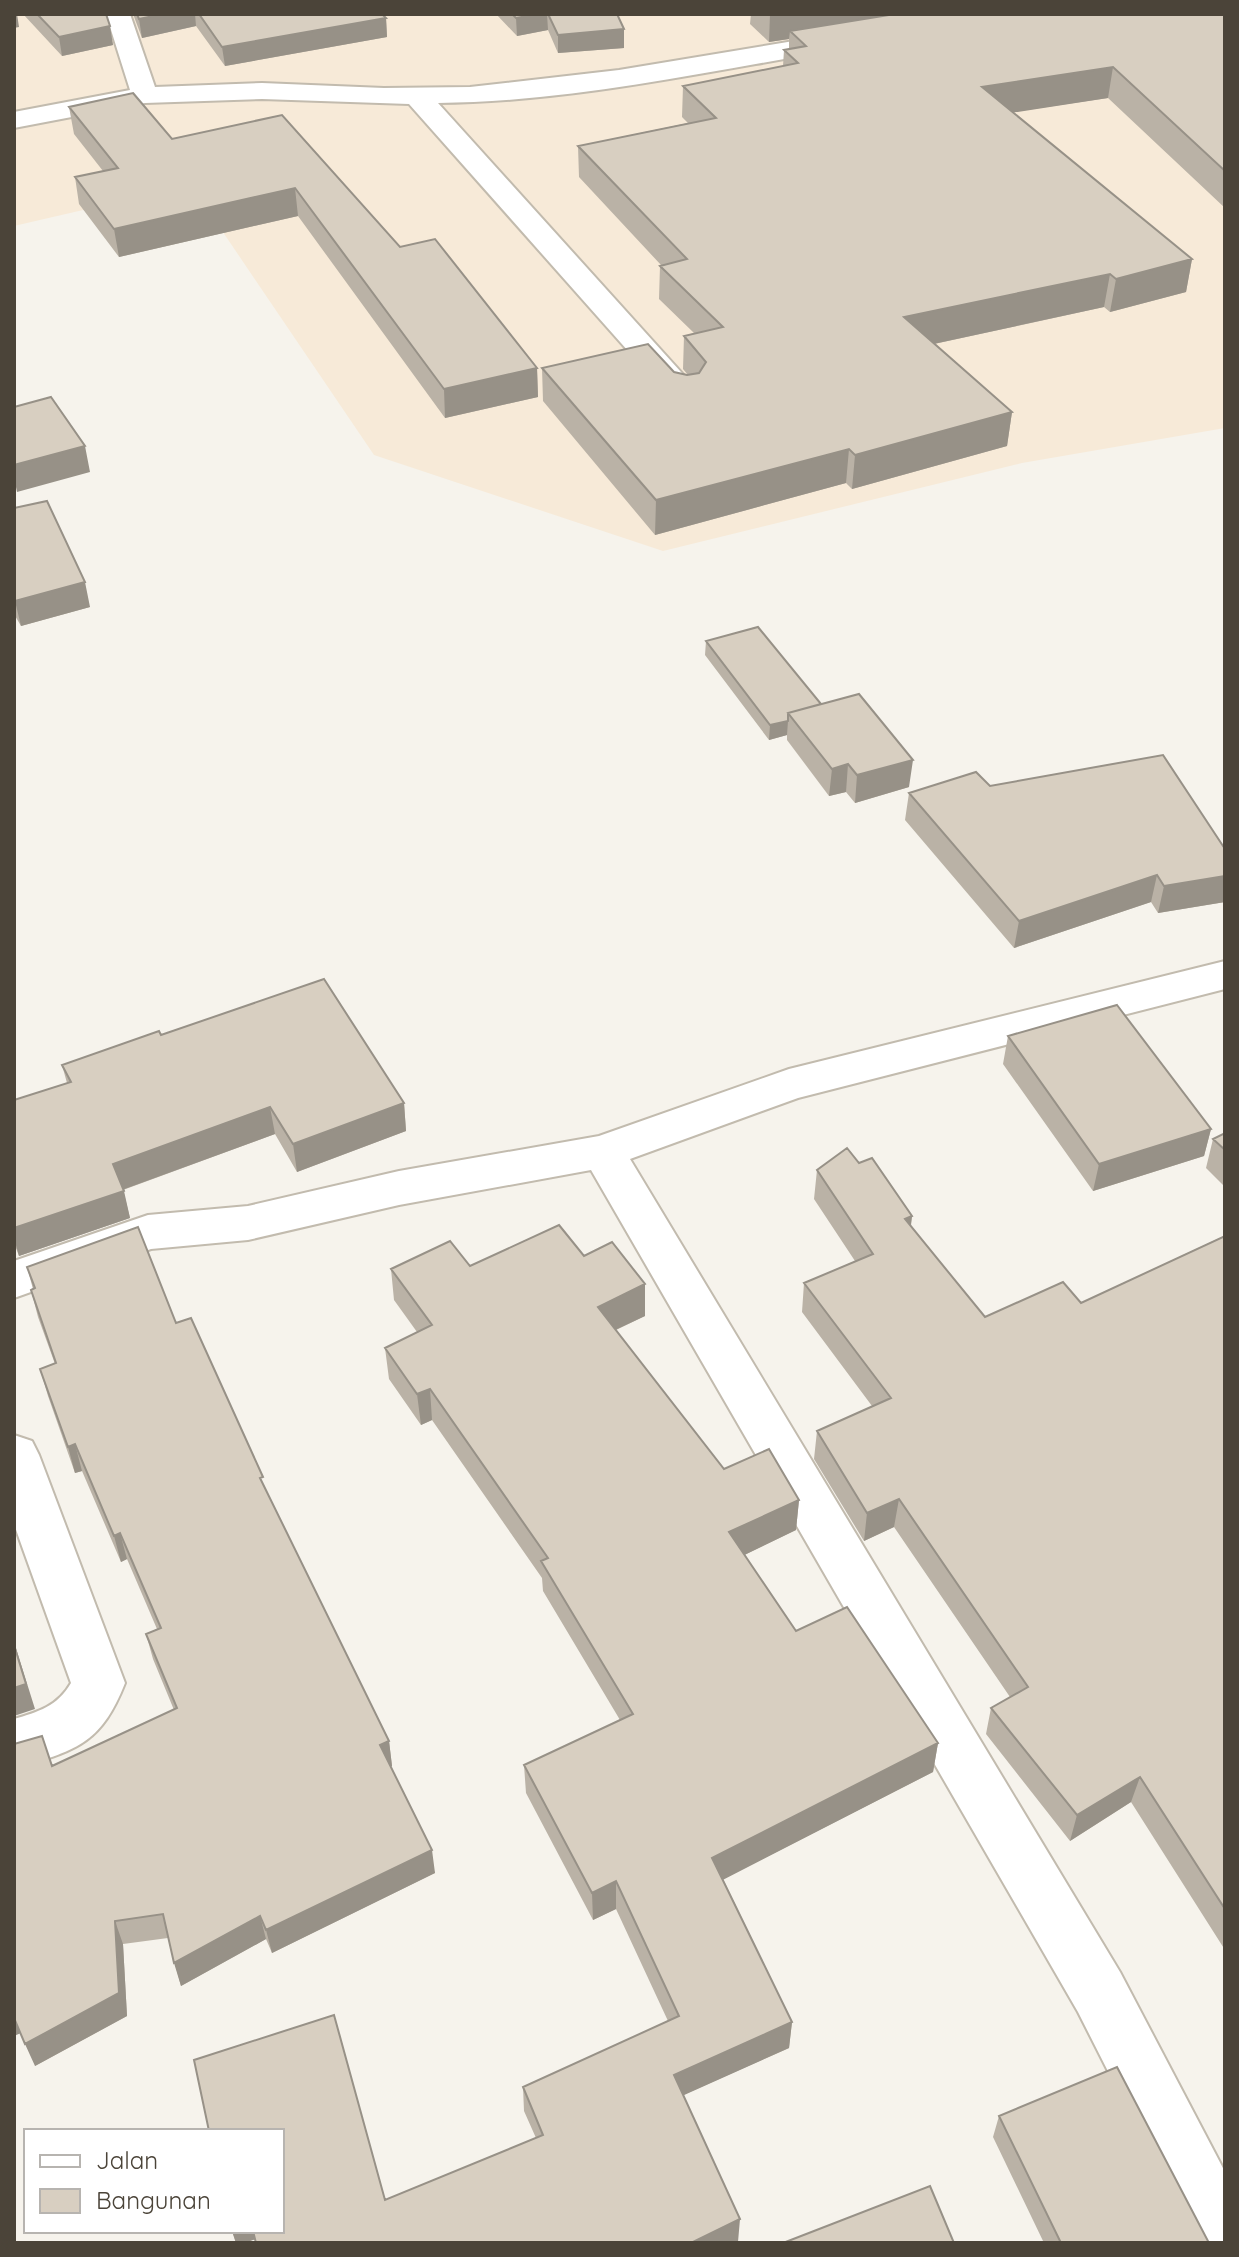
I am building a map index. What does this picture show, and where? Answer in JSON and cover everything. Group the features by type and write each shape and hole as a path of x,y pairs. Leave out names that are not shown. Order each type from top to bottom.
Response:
{"street":[{"path":"118,14 145,95"},
{"path":"14,120 145,95 262,91 470,95 619,78 866,37"},
{"path":"417,96 687,397"},
{"path":"14,1280 148,1232 248,1223 399,1188 603,1152 789,1085 1225,975"},
{"path":"603,1152 1099,1992 1225,2236"},
{"path":"14,1455 98,1683 91,1706 60,1730 14,1744"}],"shaded area":[{"path":"14,14 1174,14 1225,36 1225,428 1022,463 663,551 374,455 191,185 14,226"}],"building":[{"path":"37,14 106,14 110,26 59,37"},
{"path":"137,14 163,14 139,19"},
{"path":"199,14 382,14 386,18 222,47"},
{"path":"512,14 538,14 516,18"},
{"path":"548,14 617,14 624,29 558,35"},
{"path":"895,14 1225,14 1225,171 1113,67 982,87 1192,259 1116,279 1110,274 904,317 1012,412 855,455 849,449 656,500 542,368 648,344 674,372 687,375 699,373 706,362 684,336 723,327 660,266 687,259 578,146 716,118 683,86 798,63 784,50 806,46 790,31"},
{"path":"133,93 172,139 282,115 400,247 435,239 537,368 444,389 295,188 114,229 75,177 118,168 69,107"},
{"path":"51,397 85,446 14,465 14,407"},
{"path":"47,501 85,582 15,601 14,508"},
{"path":"758,627 821,704 788,713 788,721 770,725 706,641"},
{"path":"859,694 913,760 857,775 848,764 832,769 788,713"},
{"path":"1163,755 1225,849 1225,876 1164,886 1157,875 1019,921 909,793 976,772 990,786"},
{"path":"324,979 404,1103 293,1144 270,1107 113,1164 124,1191 14,1228 14,1100 71,1082 62,1065"},
{"path":"1117,1005 1211,1129 1099,1164 1008,1036"},
{"path":"1225,1133 1225,1150 1213,1139"},
{"path":"847,1148 859,1163 872,1158 912,1216 905,1219 985,1317 1063,1282 1081,1303 1225,1236 1225,1909 1140,1777 1077,1815 991,1708 1028,1687 899,1499 867,1513 817,1431 891,1398 804,1283 873,1254 817,1170"},
{"path":"559,1225 584,1256 612,1242 645,1284 598,1307 724,1469 769,1449 799,1500 729,1532 796,1631 847,1607 938,1743 712,1858 792,2022 674,2075 740,2219 691,2243 256,2243 254,2233 284,2233 284,2129 209,2129 194,2060 334,2015 385,2200 543,2135 523,2087 679,2016 616,1881 592,1893 524,1765 633,1714 541,1561 548,1558 430,1389 417,1394 385,1348 432,1325 391,1269 450,1241 470,1266"},
{"path":"138,1227 176,1323 191,1318 263,1477 260,1478 389,1741 380,1745 432,1850 266,1930 260,1916 174,1963 163,1914 115,1921 119,1993 25,2044 14,2018 14,1744 42,1736 52,1766 177,1708 146,1634 161,1628 120,1533 114,1536 75,1444 68,1447 40,1369 56,1363 31,1290 35,1288 27,1267"},
{"path":"14,1645 26,1684 14,1688"},
{"path":"1117,2067 1209,2243 1061,2243 999,2116"},
{"path":"930,2186 954,2243 783,2243"}]}
